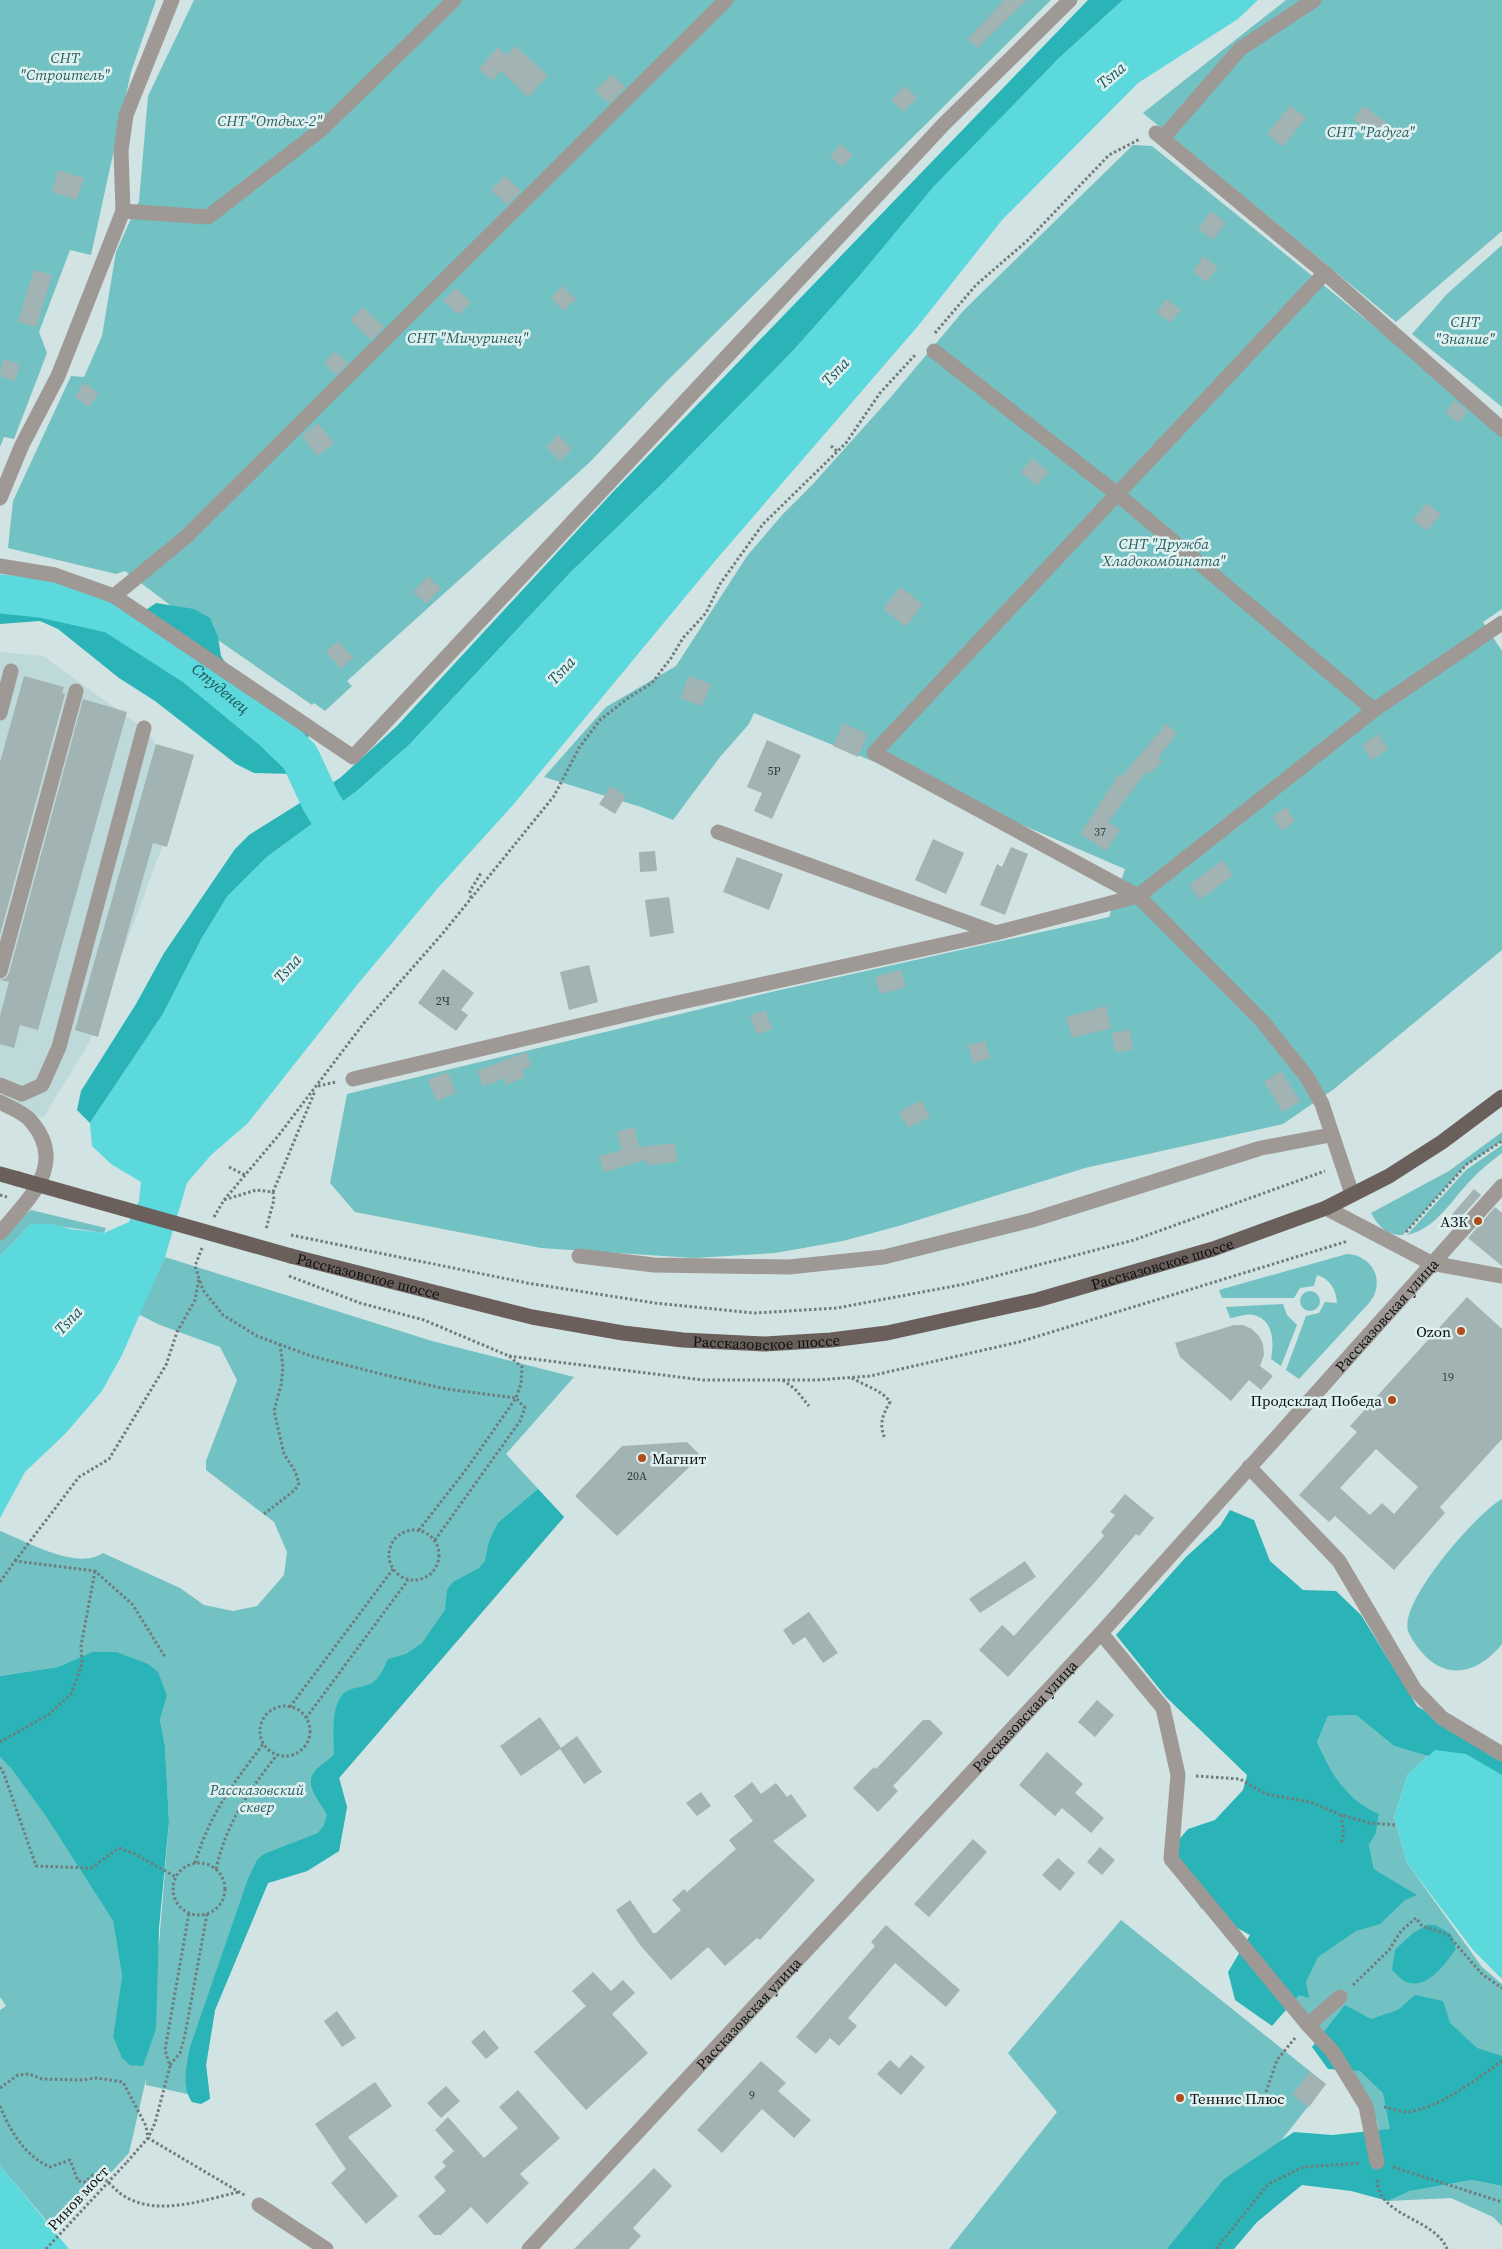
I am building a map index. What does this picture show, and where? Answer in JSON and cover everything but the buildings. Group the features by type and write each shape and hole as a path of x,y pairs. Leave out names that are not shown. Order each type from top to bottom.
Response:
{"main road":[{"name":"Рассказовское шоссе","path":"0,1174 291,1256 532,1317 623,1333 683,1340 765,1344 887,1334 1037,1300 1213,1249 1326,1208 1389,1176 1442,1142 1502,1097"}],"street":[{"path":"0,498 22,445 58,376 124,211 121,151 126,115 172,0"},
{"path":"124,211 208,217 322,129 454,0"},
{"path":"114,596 187,536 726,0"},
{"path":"0,566 55,575 114,596 353,757 944,124 1070,0"},
{"path":"1314,0 1240,49 1159,135 1325,273 1502,429"},
{"path":"1325,273 874,753 1138,896 1262,1021 1307,1077 1322,1104 1330,1135 1352,1194"},
{"path":"928,350 1117,494 1374,710"},
{"path":"353,1079 654,1008 996,932 1138,896 1374,710 1501,626"},
{"path":"0,713 11,671"},
{"path":"0,971 76,690"},
{"path":"0,1085 22,1094 42,1085 59,1047 144,728"},
{"path":"718,832 996,932"},
{"path":"0,1102 30,1119 48,1150 46,1169 31,1197 0,1233"},
{"path":"579,1256 654,1265 789,1267 884,1257 1032,1220 1261,1148 1330,1135"},
{"path":"1431,1263 1502,1186"},
{"name":"Рассказовская улица","path":"529,2249 1101,1633 1431,1263 1326,1208"},
{"path":"1431,1263 1502,1276"},
{"path":"1249,1467 1338,1561 1415,1690 1442,1718 1502,1754"},
{"path":"1101,1633 1163,1708 1178,1775 1172,1859 1308,2025 1333,2052 1366,2106 1377,2162"},
{"path":"1308,2025 1340,1997"},
{"path":"259,2204 326,2249"}],"path":[{"path":"934,334 976,285 1028,240 1110,155 1131,142 1159,135"},
{"path":"212,1223 218,1206 318,1086 364,1023 471,898 554,796 579,748 600,720 628,698 652,683 672,658 683,638 706,613 720,584 764,524 846,443 878,395 928,350"},
{"path":"831,446 837,451"},
{"path":"471,898 470,891 481,873"},
{"path":"266,1229 274,1200 273,1192 318,1086"},
{"path":"229,1167 245,1175"},
{"path":"224,1200 256,1190 273,1192"},
{"path":"205,1240 195,1266 203,1290 223,1315 257,1336 312,1356 446,1389 516,1398 525,1408 520,1421 435,1540"},
{"path":"285,1275 360,1303 424,1320 509,1356 522,1368 521,1384 516,1398 468,1467 419,1530"},
{"path":"0,1582 79,1477 109,1459 166,1365 178,1332 195,1300 199,1278"},
{"path":"264,1514 295,1490 300,1483 295,1470 284,1454 274,1411 282,1385 283,1367 280,1344"},
{"path":"852,1377 867,1388 884,1394 890,1402 882,1416 880,1427 885,1439"},
{"path":"782,1380 795,1389 809,1406"},
{"path":"419,1530 427,1533 435,1540 440,1554 435,1570 421,1580 408,1580 397,1574 393,1569 389,1560 392,1544 403,1532 419,1530"},
{"path":"15,1561 95,1571 133,1605 165,1657"},
{"path":"290,1707 393,1569"},
{"path":"0,1742 48,1715 71,1694 82,1664 81,1646 95,1571"},
{"path":"306,1718 408,1580"},
{"path":"282,1707 290,1707 297,1709 306,1718 310,1730 306,1746 292,1756 277,1755 263,1744 260,1728 268,1714 282,1707"},
{"path":"196,1863 205,1832 218,1806 263,1744"},
{"path":"216,1869 229,1825 256,1782 277,1755"},
{"path":"0,1767 36,1866 92,1868 118,1848 133,1853 176,1877"},
{"path":"1178,1775 1240,1779 1266,1794 1310,1802 1342,1815 1370,1822 1396,1825"},
{"path":"1341,1842 1345,1828 1341,1820 1342,1815"},
{"path":"196,1863 204,1863 216,1869 224,1879 224,1898 220,1905 207,1914 195,1915 189,1913 180,1908 176,1901 173,1885 176,1877 188,1865 196,1863"},
{"path":"170,2066 165,2050 189,1913"},
{"path":"170,2066 180,2053 185,2035 207,1914"},
{"path":"1340,1997 1389,1950 1401,1931 1416,1918 1422,1926 1447,1934 1482,1974 1502,1988"},
{"path":"1266,2092 1278,2060 1288,2044 1308,2025"},
{"path":"1366,2106 1385,2107 1406,2112 1437,2102 1467,2086 1502,2061"},
{"name":"Ринов мост","path":"46,2249 148,2138 155,2123 170,2066"},
{"path":"0,2088 18,2075 29,2074 42,2079 81,2080 97,2078 123,2082 146,2126 148,2138 240,2192 184,2205 145,2205 123,2196 101,2176 93,2175 85,2182 78,2181 70,2160 50,2167 41,2163 11,2132 0,2106"},
{"path":"1216,2249 1268,2184 1303,2167 1377,2162 1502,2202"},
{"path":"1377,2162 1378,2186 1381,2195 1398,2212 1429,2228 1446,2249"}],"shaded area":[{"path":"1088,0 1123,0 1057,60 790,354 663,483 571,572 410,744 357,791 267,857 227,897 202,938 163,1014 90,1123 77,1110 81,1091 136,1004 164,953 235,849 249,835 340,778 397,726 612,493"},
{"path":"0,575 69,590 86,598 140,614 156,603 194,609 210,618 218,637 221,656 243,689 265,708 310,720 306,760 293,774 254,773 236,764 155,701 119,678 58,629 40,621 0,624"},
{"path":"0,652 43,656 147,731 184,788 89,1043 43,1118 0,1101"},
{"path":"538,1489 564,1517 339,1778 347,1807 339,1851 307,1871 268,1883 215,2010 206,2065 210,2099 201,2104 192,2102 186,2082 186,2068 190,2047 248,1879 257,1860 264,1854 318,1833 324,1825 327,1815 313,1791 311,1779 319,1767 334,1754 334,1722 340,1699 347,1691 376,1680 388,1659 406,1654 422,1643 445,1610 447,1590 453,1582 479,1568 485,1561 489,1541 498,1523"},
{"path":"1230,1510 1254,1520 1270,1561 1303,1590 1336,1591 1361,1615 1417,1706 1502,1760 1502,1791 1428,1756 1394,1746 1356,1715 1328,1716 1317,1742 1328,1764 1349,1794 1358,1802 1379,1814 1376,1833 1369,1845 1374,1869 1417,1895 1405,1900 1380,1924 1356,1931 1318,1957 1306,1982 1309,1998 1299,1995 1272,2026 1235,2000 1228,1972 1250,1935 1201,1908 1165,1856 1188,1829 1215,1820 1243,1790 1247,1775 1166,1697 1116,1635 1186,1557 1220,1526"},
{"path":"92,1652 116,1652 148,1664 158,1672 167,1696 160,1720 165,1746 169,1822 159,1928 156,2029 143,2066 130,2065 122,2058 113,2036 122,1976 113,1921 45,1815 11,1768 0,1757 0,1676 58,1667"},
{"path":"1427,1925 1435,1925 1451,1934 1456,1949 1441,1969 1427,1980 1420,1983 1404,1981 1392,1970 1395,1950 1413,1933"},
{"path":"1415,1995 1443,2001 1450,2023 1477,2048 1502,2056 1502,2186 1472,2180 1410,2191 1388,2201 1351,2191 1302,2185 1257,2222 1234,2249 1167,2249 1224,2179 1294,2132 1332,2135 1390,2129 1383,2093 1360,2071 1328,2069 1312,2047 1345,2005 1371,2019 1398,2010"}],"green space":[{"name":"СНТ \"Строитель\"","path":"0,0 156,0 131,72 91,255 70,250 39,332 47,353 14,439 4,437 0,447"},
{"name":"СНТ \"Мичуринец\"","path":"194,0 1051,0 664,384 590,462 347,681 352,686 325,711 314,703 312,705 199,627 125,571 116,574 8,548 13,501 71,376 84,377 102,336 116,252 139,201 148,96"},
{"name":"СНТ \"Радуга\"","path":"1286,0 1502,0 1502,231 1396,322 1143,113"},
{"name":"СНТ \"Дружба Хладокомбината\"","path":"1133,145 1152,146 1502,430 1502,609 1483,622 1502,651 1502,950 1334,1089 1283,1124 1085,1168 902,1225 843,1241 775,1253 694,1258 541,1248 355,1212 330,1183 347,1094 780,990 1109,917 1125,869 897,771 754,713 749,724 720,757 673,820 641,807 544,777 606,707 676,666 747,556 783,514 812,485 890,398 964,310"},
{"name":"СНТ \"Знание\"","path":"1502,245 1502,407 1412,334 1447,294"},
{"path":"1502,1132 1502,1141 1464,1167 1403,1235 1388,1232 1377,1222 1371,1213 1449,1171"},
{"path":"1502,1145 1502,1153 1475,1175 1435,1220 1427,1227 1407,1235 1466,1170"},
{"path":"31,1210 106,1228 104,1233 31,1224 0,1256 0,1241"},
{"path":"1347,1254 1356,1255 1363,1259 1374,1270 1377,1286 1375,1294 1370,1302 1299,1379 1286,1370 1306,1316 1319,1313 1325,1302 1337,1303 1334,1289 1329,1282 1317,1275 1314,1286 1300,1288 1294,1298 1222,1298 1219,1290"},
{"name":"Рассказовский сквер","path":"165,1257 432,1341 574,1377 506,1454 564,1517 339,1778 347,1807 339,1851 307,1871 268,1883 215,2010 206,2065 210,2099 146,2085 146,2079 129,2153 56,2232 0,2166 0,2010 6,2006 0,1997 0,1757 11,1767 45,1815 113,1921 122,1976 113,2036 159,1944 169,1822 165,1746 160,1720 167,1696 92,1652 58,1667 0,1676 0,1531 66,1557 92,1558 103,1553 180,1588 204,1605 233,1611 257,1606 284,1575 287,1552 274,1522 206,1470 206,1461 237,1380 220,1347 160,1325 138,1314"},
{"path":"1310,1291 1317,1294 1320,1301 1317,1308 1310,1311 1303,1308 1300,1301 1303,1294"},
{"path":"1283,1304 1287,1315 1297,1325 1281,1366 1271,1359 1272,1339 1266,1322 1252,1315 1230,1318 1226,1307"},
{"path":"1502,1499 1502,1644 1483,1662 1472,1668 1451,1670 1440,1667 1420,1650 1412,1638 1408,1631 1408,1617 1415,1600 1442,1559 1475,1521"},
{"path":"1356,1715 1394,1746 1428,1756 1408,1774 1394,1817 1407,1863 1482,1967 1502,1984 1502,2129 1383,2157 1377,2121 1362,2086 1281,1985 1309,1943 1410,1891 1374,1869 1369,1845 1376,1833 1379,1815 1358,1802 1341,1785 1328,1765 1317,1742 1328,1716"},
{"name":"Теннис Плюс","path":"1121,1920 1326,2084 1195,2249 949,2249 1057,2112 1008,2053"},
{"path":"1472,2180 1502,2186 1502,2226 1493,2217 1451,2198 1388,2201 1410,2191"}],"water":[{"name":"Tsna","path":"1123,0 1258,0 1238,19 1138,83 1002,220 918,326 715,561 513,805 437,889 357,985 247,1124 211,1155 187,1183 165,1257 122,1355 102,1391 66,1433 25,1472 0,1518 0,1256 31,1224 53,1224 70,1229 104,1233 129,1222 139,1201 141,1182 111,1164 92,1146 90,1123 163,1014 202,938 227,897 267,857 357,791 410,744 571,572 663,483 790,354 860,275 934,186 1057,60"},
{"path":"1435,1750 1466,1754 1502,1775 1502,1979 1473,1950 1407,1863 1394,1817 1408,1774"},
{"path":"0,2166 69,2249 0,2249"}],"waterway":[{"name":"Студенец","path":"0,594 41,598 113,614 194,666 273,731 300,757 320,800 355,859"}],"place":[{"name":"АЗК","path":"1478,1221"},
{"name":"Ozon","path":"1461,1331"},
{"name":"Продсклад Победа","path":"1392,1400"},
{"name":"Магнит","path":"642,1458"},
{"name":"Теннис Плюс","path":"1180,2098"}],"park label":[{"name":"СНТ \"Отдых-2\"","path":"270,120"}]}
